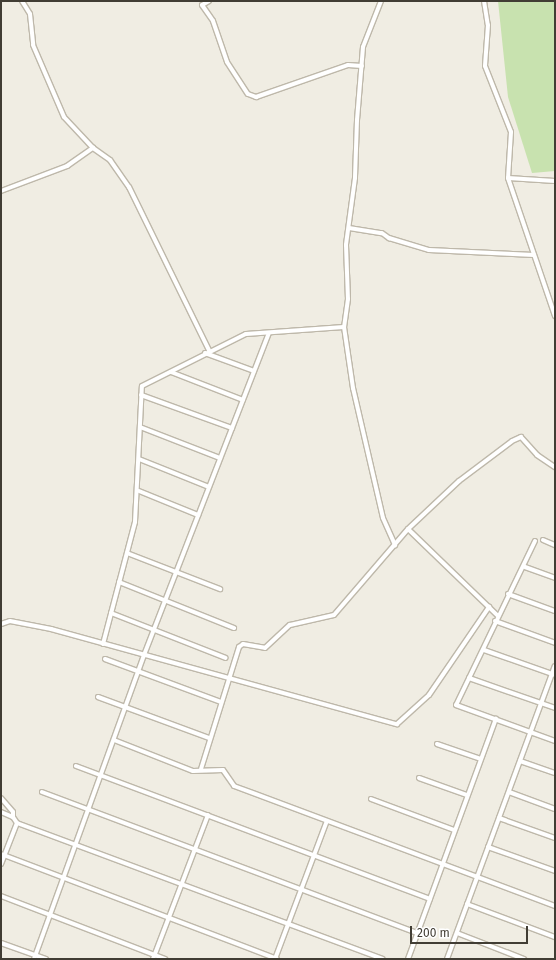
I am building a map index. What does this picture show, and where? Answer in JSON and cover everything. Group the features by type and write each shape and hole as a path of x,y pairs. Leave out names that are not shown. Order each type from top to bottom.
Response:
{"street":[{"path":"22,1 30,14 33,45 64,117 93,148 110,160 129,187 207,352 254,371"},
{"path":"209,1 202,5 213,21 227,62 248,94 256,97 348,65 362,66"},
{"path":"381,1 363,47 355,178 346,245 348,299 344,327 353,388 383,518 395,545"},
{"path":"484,1 488,25 485,66 511,132 508,178 555,316"},
{"path":"1,191 67,166 93,148"},
{"path":"508,178 555,181"},
{"path":"349,228 382,233 389,238 429,250 534,255"},
{"path":"103,644 136,522 139,491 141,395 145,384 246,334 344,327"},
{"path":"34,957 74,843 101,776 144,655 269,333"},
{"path":"171,372 243,400"},
{"path":"141,395 232,428"},
{"path":"140,427 220,458"},
{"path":"201,770 209,738 239,646 243,644 265,648 290,625 334,615 408,529 459,481 521,437 537,455 555,467"},
{"path":"140,459 209,486"},
{"path":"139,491 198,515"},
{"path":"408,529 498,616"},
{"path":"543,540 555,545"},
{"path":"535,541 525,567 508,594 495,621 484,650 456,705 555,741"},
{"path":"128,552 220,589"},
{"path":"525,567 555,578"},
{"path":"119,582 164,602 234,628"},
{"path":"508,594 555,611"},
{"path":"1,624 10,621 51,629 397,724 429,695 489,607"},
{"path":"111,613 226,658"},
{"path":"495,621 555,643"},
{"path":"484,650 554,675"},
{"path":"104,659 221,702"},
{"path":"447,959 541,703 554,675 555,666"},
{"path":"469,678 555,708"},
{"path":"98,697 209,738"},
{"path":"408,959 480,759 496,719"},
{"path":"114,740 193,771 223,770 234,786 555,906"},
{"path":"437,744 480,759"},
{"path":"520,761 555,774"},
{"path":"76,766 430,899"},
{"path":"419,778 467,795"},
{"path":"42,792 417,932"},
{"path":"509,792 555,809"},
{"path":"1,798 13,812 13,817 17,823 382,959"},
{"path":"371,799 454,830"},
{"path":"1,812 13,817"},
{"path":"154,957 208,816"},
{"path":"499,818 555,838"},
{"path":"3,854 275,959 327,821"},
{"path":"1,864 3,854 17,823"},
{"path":"488,847 555,871"},
{"path":"1,896 50,914 154,957 165,959"},
{"path":"467,904 555,937"},
{"path":"457,933 524,959"},
{"path":"1,943 34,957 46,959"}],"green space":[{"path":"498,1 555,1 555,171 532,173 508,97"}]}
